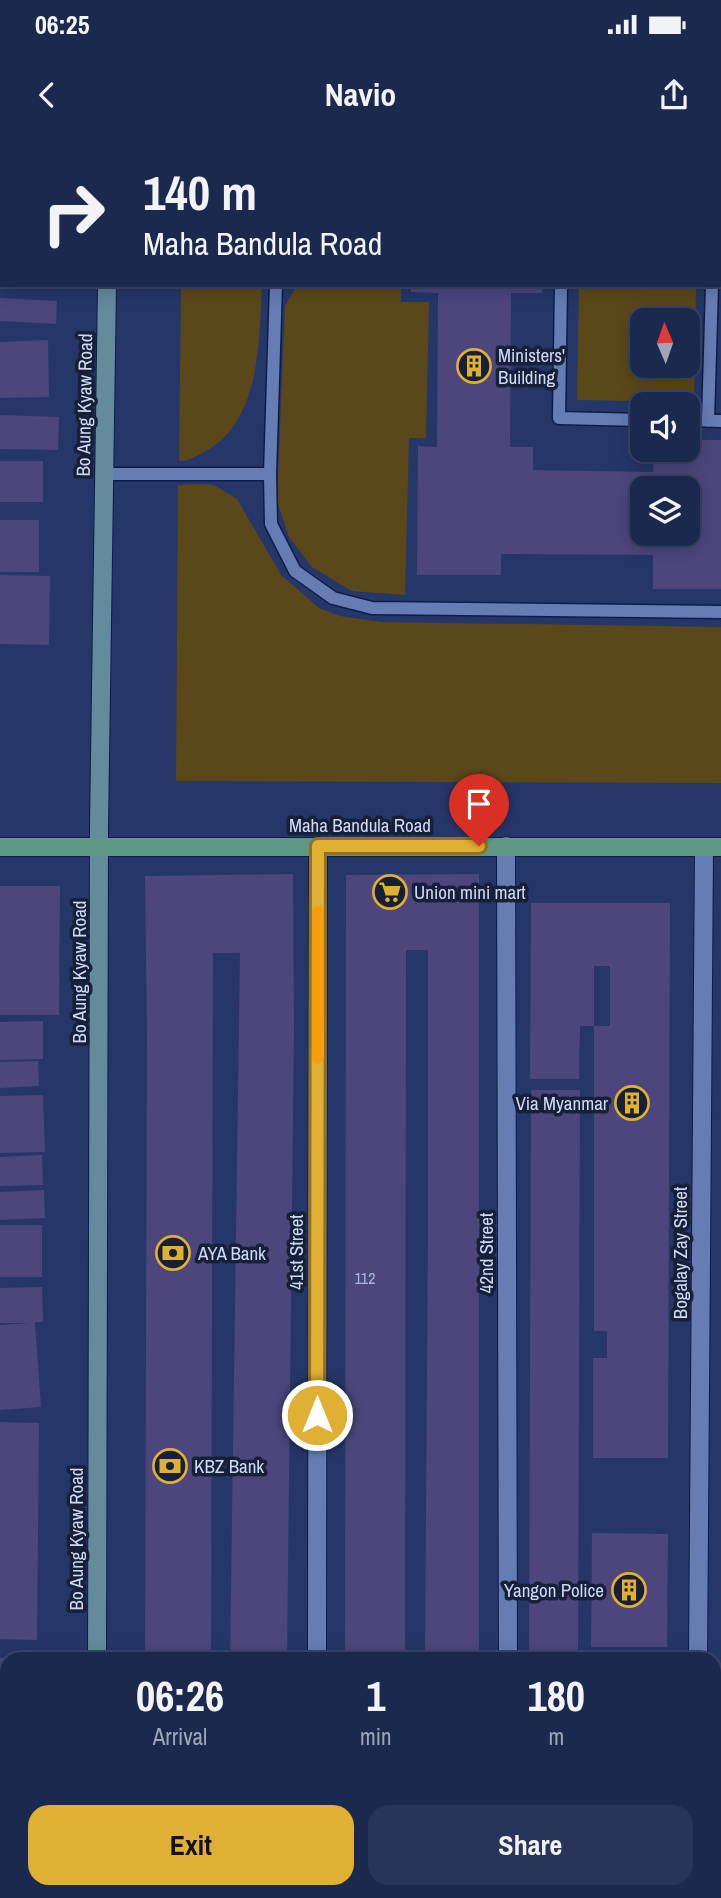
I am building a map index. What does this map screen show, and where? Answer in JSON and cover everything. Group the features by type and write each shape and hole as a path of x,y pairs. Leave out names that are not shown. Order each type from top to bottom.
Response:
{"main road":[{"name":"Bo Aung Kyaw Road","path":"97,1652 100,848 107,287"},
{"name":"Maha Bandula Road","path":"0,847 713,847"}],"street":[{"name":"41st Street","path":"317,1652 318,846"},
{"name":"42nd Street","path":"506,846 508,1652"},
{"name":"Bogalay Zay Street","path":"698,1652 713,847"}],"lane":[{"path":"276,287 271,524 295,571 333,598 372,608 721,612"},
{"path":"561,287 559,418 630,420"},
{"path":"712,287 715,421"},
{"path":"105,474 270,474"}],"shaded area":[{"path":"181,287 262,287 257,355 247,401 237,421 223,439 195,457 179,461"},
{"path":"296,287 401,287 401,302 429,302 426,438 409,438 405,595 352,591 312,567 289,537 277,501 285,306"},
{"path":"579,287 696,287 696,308 630,308 630,378 694,378 694,392 630,392 630,401 577,400"},
{"path":"178,485 214,485 237,499 281,575 319,608 340,616 382,622 721,627 721,783 176,781"}],"building":[{"name":"Ministers' Building","path":"411,287 542,287 542,293 511,293 510,447 533,447 533,470 653,472 653,462 700,462 700,440 721,440 721,589 653,589 653,555 501,554 501,575 417,575 418,446 437,447 438,293 411,292"},
{"path":"0,298 57,301 56,324 0,321"},
{"path":"48,340 49,397 0,398 0,342"},
{"path":"0,415 59,417 58,450 0,449"},
{"path":"0,461 43,461 43,502 0,502"},
{"path":"0,520 39,520 39,572 0,572"},
{"path":"0,575 50,576 49,645 0,644"},
{"path":"293,874 294,1028 287,1652 230,1652 240,953 213,953 211,1652 145,1652 145,876"},
{"path":"479,874 479,1652 425,1652 428,950 406,950 405,1652 345,1652 346,875"},
{"path":"0,886 60,886 59,1015 0,1015"},
{"path":"531,903 670,903 668,1458 593,1458 593,1358 607,1358 607,1331 594,1331 594,1026 580,1026 579,1079 530,1079","holes":["594,966 610,966 610,1026 594,1026"]},
{"path":"43,1021 43,1059 0,1060 0,1022"},
{"path":"38,1061 39,1086 0,1088 0,1062"},
{"path":"531,1090 580,1090 578,1652 529,1652"},
{"path":"43,1095 45,1152 0,1153 0,1096"},
{"path":"42,1155 43,1185 0,1186 0,1157"},
{"path":"44,1190 45,1218 0,1220 0,1192"},
{"path":"0,1225 42,1225 42,1277 0,1277"},
{"path":"42,1287 43,1322 35,1322 41,1407 0,1410 0,1325 31,1323 0,1323 0,1288"},
{"path":"0,1422 39,1423 37,1640 0,1639"},
{"name":"Yangon Police","path":"592,1533 668,1534 667,1647 591,1647"}],"slow traffic":[{"path":"318,912 318,1058"}],"place":[{"name":"Ministers' Building","path":"474,366"},
{"name":"Union mini mart","path":"390,892"},
{"name":"Via Myanmar","path":"632,1103"},
{"name":"AYA Bank","path":"173,1253"},
{"name":"KBZ Bank","path":"170,1466"},
{"name":"Yangon Police","path":"629,1590"}],"route":[{"path":"317,1415 318,846 479,846"}]}
